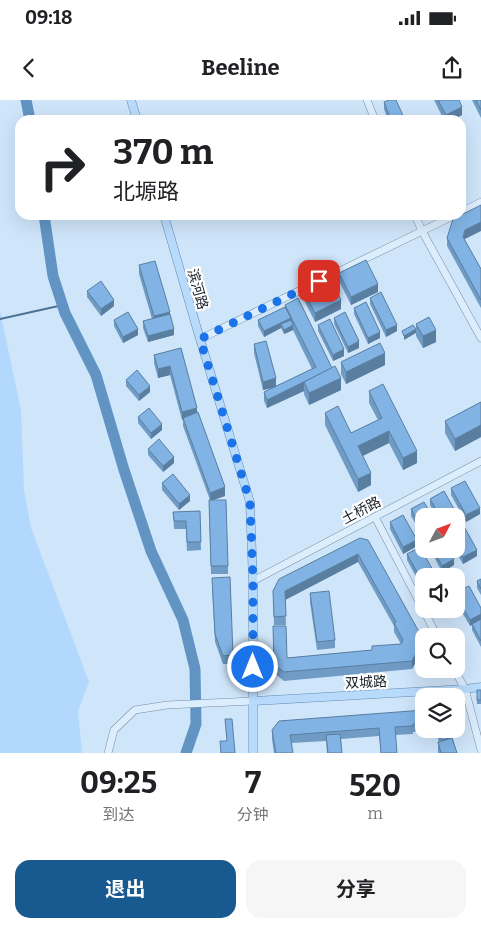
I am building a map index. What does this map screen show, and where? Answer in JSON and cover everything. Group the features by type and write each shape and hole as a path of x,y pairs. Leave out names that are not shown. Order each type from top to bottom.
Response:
{"main road":[{"path":"131,100 136,115"},
{"name":"滨河路","path":"165,220 250,502 253,580 253,753"},
{"name":"双城路","path":"465,689 481,687"},
{"name":"双城路","path":"253,701 415,692"}],"street":[{"path":"367,100 373,115"},
{"path":"466,210 481,202"},
{"path":"417,220 481,338"},
{"path":"200,339 445,220"},
{"name":"土桥路","path":"253,580 481,461"},
{"path":"375,517 433,628"},
{"path":"465,689 481,750"},
{"path":"108,753 114,730 135,710 178,705 253,701"}],"shaded area":[{"path":"0,311 21,410 24,490 31,528 89,682 78,711 82,753 0,753"}],"building":[{"path":"396,100 403,115 389,115 384,102"},
{"path":"438,100 459,100 462,107 446,115"},
{"path":"476,100 481,100 481,110"},
{"path":"481,205 481,222 465,230 463,237 481,269 481,300 447,238 453,220 466,220 466,212"},
{"path":"366,260 378,284 351,297 339,273"},
{"path":"155,261 170,312 154,316 139,265"},
{"path":"331,279 341,300 315,313 304,292"},
{"path":"101,281 114,300 101,309 87,291"},
{"path":"381,292 397,325 386,330 370,298"},
{"path":"298,298 332,368 267,400 264,392 316,367 285,305"},
{"path":"366,302 380,332 368,338 354,308"},
{"path":"285,307 291,318 264,331 258,320"},
{"path":"128,312 138,329 123,337 114,320"},
{"path":"345,312 359,341 348,347 334,318"},
{"path":"170,314 174,329 148,336 143,321"},
{"path":"429,317 436,330 423,336 416,324"},
{"path":"330,319 344,349 333,355 318,325"},
{"path":"291,320 293,325 284,330 281,324"},
{"path":"413,325 416,329 404,336 402,331"},
{"path":"266,341 276,378 263,382 254,344"},
{"path":"380,343 385,353 346,372 341,362"},
{"path":"181,348 197,408 182,412 170,366 158,369 154,355"},
{"path":"335,366 341,378 309,393 304,382"},
{"path":"137,370 150,386 139,395 126,380"},
{"path":"383,384 417,451 403,458 389,431 358,446 371,473 358,479 325,413 338,406 351,433 382,418 369,391"},
{"path":"481,402 481,425 455,439 445,421"},
{"path":"149,408 162,424 151,433 138,417"},
{"path":"198,412 225,487 210,493 183,418"},
{"path":"159,439 174,457 163,466 148,449"},
{"path":"173,474 190,495 179,504 162,483"},
{"path":"465,481 480,508 466,515 465,508 462,508 451,488"},
{"path":"444,491 453,508 435,508 430,499"},
{"path":"209,500 226,500 228,566 211,566"},
{"path":"424,502 427,508 415,508 415,516 411,509"},
{"path":"200,511 201,542 187,542 186,521 174,521 173,512"},
{"path":"403,515 415,536 415,541 403,547 390,522"},
{"path":"465,528 477,550 465,556"},
{"path":"360,538 368,540 417,628 415,628 415,655 412,661 284,672 274,665 273,626 286,626 287,658 372,650 372,646 401,644 403,640 394,623 396,622 358,554 285,591 286,616 274,617 273,591 279,579"},
{"path":"415,550 415,558 426,558 432,568 415,568 407,554"},
{"path":"438,558 454,558 454,559 442,566"},
{"path":"230,577 233,655 223,656 215,634 212,578"},
{"path":"481,579 481,589 477,581"},
{"path":"469,586 481,608 481,614 470,620 465,611 465,588"},
{"path":"329,591 335,640 317,642 310,593"},
{"path":"481,619 481,641 472,624"},
{"path":"477,690 481,690 481,700 477,700"},
{"path":"415,711 415,724 413,726 395,727 397,753 381,753 379,728 290,735 293,753 276,753 272,730 279,721"},
{"path":"225,719 232,719 235,753 221,753 220,741 227,741"},
{"path":"340,734 342,753 328,753 326,735"},
{"path":"452,738 457,753 441,753 438,742"}],"waterway":[{"path":"26,100 29,115"},
{"path":"45,220 53,276 65,313 96,375 124,470 151,551 183,620 195,669 196,724 186,753"},
{"path":"0,319 63,305"}],"route":[{"path":"253,667 253,580 250,502 200,339 319,281"}]}
